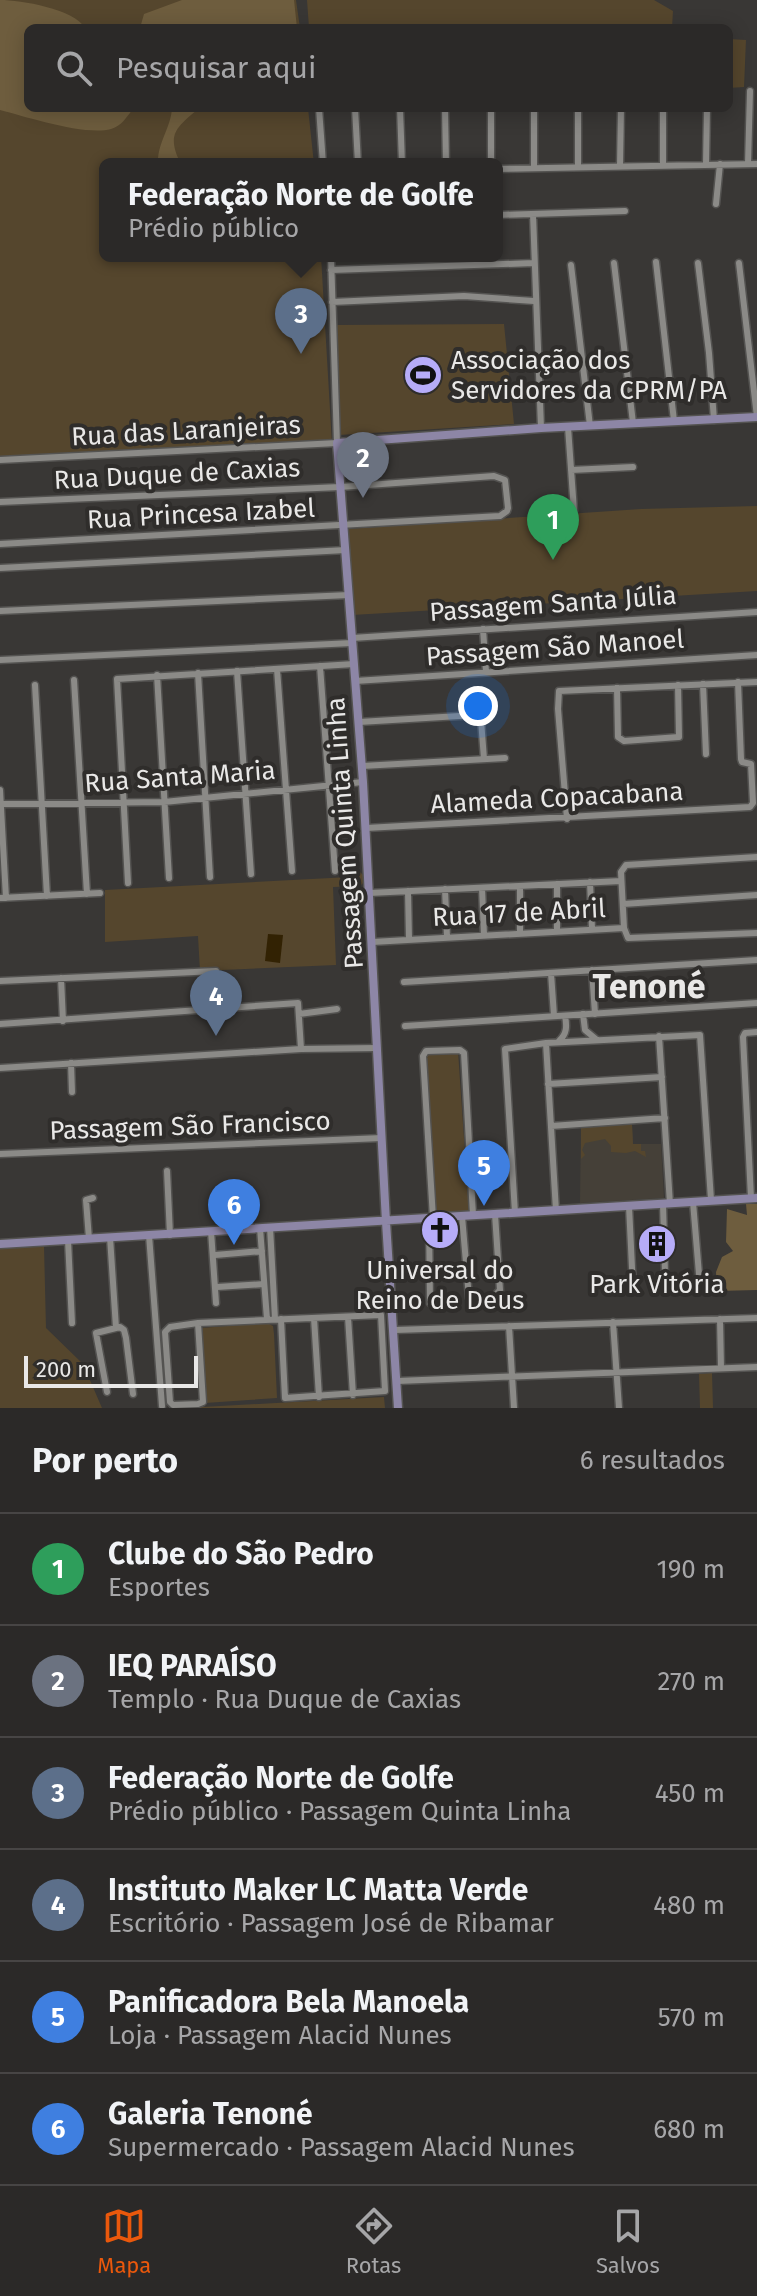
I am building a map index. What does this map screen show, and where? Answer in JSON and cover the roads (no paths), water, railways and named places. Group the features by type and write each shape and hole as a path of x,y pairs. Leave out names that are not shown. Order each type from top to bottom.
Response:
{"street":[{"path":"748,164 750,91"},
{"path":"319,112 323,158"},
{"path":"355,112 358,158"},
{"path":"400,112 402,158"},
{"path":"445,112 446,158"},
{"path":"491,112 491,158"},
{"path":"534,112 534,167"},
{"path":"578,112 578,167"},
{"path":"620,166 621,112"},
{"path":"663,112 663,166"},
{"path":"706,164 707,112"},
{"path":"716,204 720,164"},
{"path":"503,169 757,164"},
{"path":"503,215 625,211"},
{"path":"533,214 541,428"},
{"name":"Passagem Quinta Linha","path":"331,262 337,443 366,828 398,1408"},
{"path":"656,262 674,421"},
{"path":"331,270 534,263"},
{"path":"614,263 633,423"},
{"path":"698,263 714,420"},
{"path":"739,263 757,417"},
{"path":"571,265 590,426"},
{"path":"332,302 464,296 534,301"},
{"name":"Rua das Laranjeiras","path":"0,460 757,417"},
{"path":"568,427 574,511"},
{"path":"571,470 633,467"},
{"name":"Rua Duque de Caxias","path":"0,502 340,487 500,476 505,480 508,508 500,516"},
{"name":"Rua Princesa Izabel","path":"0,544 500,516"},
{"path":"0,568 346,550"},
{"path":"0,611 349,595"},
{"name":"Passagem Santa Júlia","path":"0,660 757,612"},
{"path":"483,629 486,672"},
{"name":"Passagem São Manoel","path":"355,681 757,655"},
{"path":"128,883 116,681 119,678 354,664"},
{"path":"320,666 335,871"},
{"path":"277,669 292,871"},
{"path":"237,671 251,874"},
{"path":"198,673 210,877"},
{"path":"157,675 169,878"},
{"path":"74,680 87,894"},
{"name":"Alameda Copacabana","path":"366,828 750,807 753,803 751,764 741,759 738,682"},
{"path":"567,819 558,694 561,690 757,682"},
{"path":"703,684 706,754"},
{"path":"35,685 47,896"},
{"path":"617,688 618,737 624,741 679,737 678,685"},
{"path":"359,722 476,715 481,720 484,759"},
{"path":"362,766 505,758"},
{"name":"Rua Santa Maria","path":"0,804 164,802 363,782"},
{"path":"0,790 3,898 100,893"},
{"path":"624,928 621,872 626,865 757,857"},
{"path":"369,893 621,881"},
{"path":"590,882 592,929"},
{"path":"557,884 557,931"},
{"path":"520,886 520,933"},
{"path":"482,888 484,935"},
{"path":"445,889 447,937"},
{"path":"408,891 409,939"},
{"path":"623,904 757,895"},
{"name":"Rua 17 de Abril","path":"372,942 624,928 628,938 634,939 757,933"},
{"path":"404,982 757,960"},
{"path":"592,970 595,1014"},
{"path":"0,981 216,971 218,1010"},
{"path":"551,973 554,1016"},
{"path":"61,978 63,1021"},
{"path":"0,1024 298,1003 301,1049"},
{"path":"405,1026 757,1003"},
{"path":"299,1014 337,1009"},
{"path":"583,1014 585,1030 597,1040"},
{"path":"558,1043 564,1037 567,1026 565,1016"},
{"path":"0,1244 754,1198 743,1037 745,1033 757,1032"},
{"path":"515,1213 505,1049 546,1043 697,1034 702,1038 711,1200"},
{"path":"659,1036 665,1118 665,1273"},
{"path":"546,1043 556,1211"},
{"path":"0,1068 301,1049 377,1048"},
{"path":"430,1303 431,1218 423,1056 426,1051 460,1050 464,1053 473,1215"},
{"path":"71,1063 72,1092"},
{"path":"548,1084 662,1077"},
{"path":"551,1126 665,1118"},
{"name":"Passagem São Francisco","path":"0,1154 382,1138"},
{"path":"167,1171 170,1235"},
{"path":"89,1239 86,1200 93,1198"},
{"path":"693,1202 699,1274"},
{"path":"629,1206 633,1288"},
{"path":"495,1214 500,1290 497,1293"},
{"path":"462,1216 469,1298"},
{"path":"265,1228 262,1251 267,1319"},
{"path":"198,1323 203,1402 173,1405 170,1402 165,1332 170,1327 198,1323 267,1319 278,1319 348,1317 380,1315 383,1317 385,1391 291,1399 284,1397 278,1319 265,1228"},
{"path":"211,1231 216,1303"},
{"path":"149,1235 162,1406"},
{"path":"110,1237 116,1328"},
{"path":"68,1240 72,1323"},
{"path":"215,1255 262,1251"},
{"path":"217,1287 264,1284"},
{"path":"348,1317 353,1395"},
{"path":"314,1318 319,1397"},
{"path":"395,1330 757,1318"},
{"path":"720,1319 721,1368"},
{"path":"613,1322 619,1408"},
{"path":"509,1326 514,1408"},
{"path":"107,1392 96,1333 116,1328 124,1330 133,1394"},
{"path":"397,1381 757,1367"}],"place":[{"name":"Federação Norte de Golfe","path":"301,354"},
{"name":"Associação dos Servidores da CPRM/PA","path":"423,375"},
{"name":"IEQ PARAÍSO","path":"363,498"},
{"name":"Clube do São Pedro","path":"553,560"},
{"name":"Instituto Maker LC Matta Verde","path":"216,1036"},
{"name":"Panificadora Bela Manoela","path":"484,1206"},
{"name":"Universal do Reino de Deus","path":"440,1230"},
{"name":"Park Vitória","path":"657,1244"},
{"name":"Galeria Tenoné","path":"234,1245"}],"district":[{"name":"Tenoné","path":"649,986"}]}
